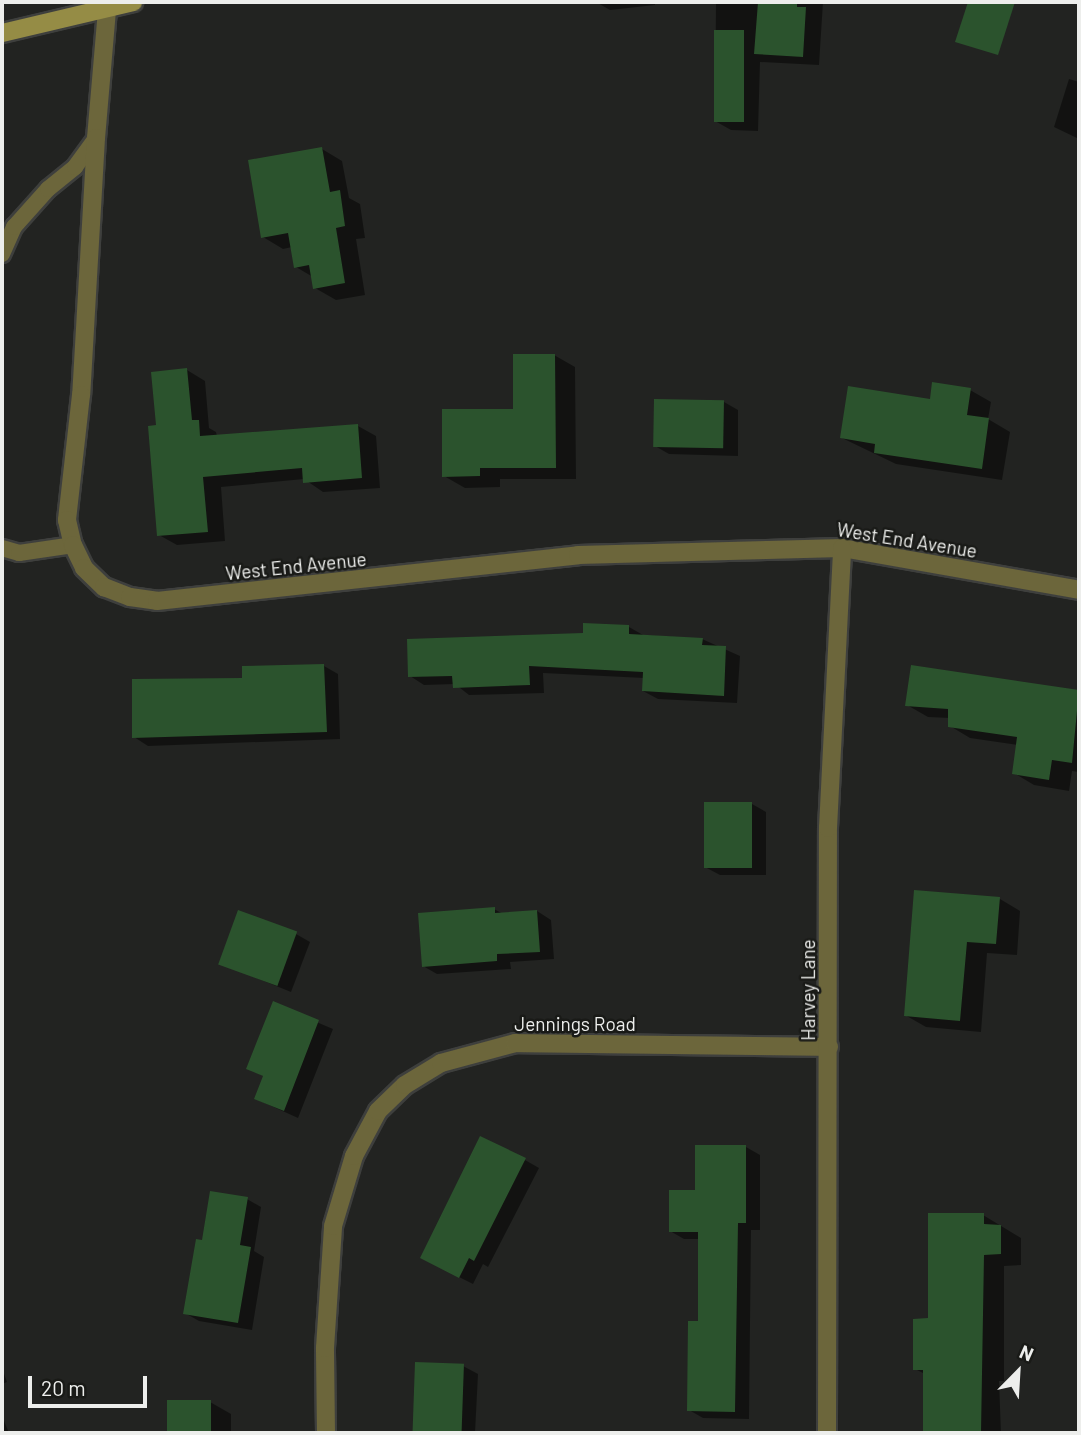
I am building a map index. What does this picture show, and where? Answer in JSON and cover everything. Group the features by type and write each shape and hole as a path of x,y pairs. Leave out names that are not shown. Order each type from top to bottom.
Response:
{"main road":[{"path":"2,33 133,2"}],"street":[{"name":"West End Avenue","path":"107,10 96,138 81,395 67,520 73,545 85,568 104,587 130,597 158,601 578,555 842,548 1079,590"},
{"name":"Harvey Lane","path":"827,1433 828,828 842,548"},
{"name":"Jennings Road","path":"326,1433 325,1348 333,1226 354,1156 378,1111 405,1085 441,1063 515,1043 829,1047"}],"lane":[{"path":"2,254 14,227 48,189 75,167 96,138"},
{"path":"2,548 19,553 73,545"}],"building":[{"path":"758,2 797,2 797,7 806,7 803,57 754,54"},
{"path":"968,2 1015,2 998,55 955,42"},
{"path":"714,30 744,30 744,122 714,122"},
{"path":"322,147 330,192 340,190 345,226 336,228 345,283 313,289 309,265 294,268 288,233 261,238 248,160"},
{"path":"513,354 555,354 556,468 480,468 480,476 442,477 442,409 513,409"},
{"path":"187,368 192,420 199,420 200,436 358,424 362,478 303,483 302,468 203,477 208,532 157,536 148,426 156,425 151,372"},
{"path":"932,382 971,388 967,415 989,418 982,469 874,453 875,444 840,438 848,386 930,399"},
{"path":"654,399 724,400 723,448 653,447"},
{"path":"583,623 629,625 629,634 703,638 702,645 726,646 724,696 642,691 643,672 529,666 530,685 453,688 452,676 408,677 407,639 583,633"},
{"path":"324,664 327,732 132,738 132,679 242,678 242,666"},
{"path":"911,665 1079,690 1072,763 1052,760 1049,780 1012,774 1017,737 948,727 948,709 905,706"},
{"path":"704,802 752,802 752,868 704,868"},
{"path":"914,890 1000,897 996,944 967,942 960,1021 904,1016"},
{"path":"495,907 495,913 537,910 540,952 497,954 497,961 422,967 418,913"},
{"path":"238,910 297,932 277,986 218,965"},
{"path":"273,1001 319,1020 284,1111 254,1099 263,1076 246,1069"},
{"path":"480,1136 526,1158 474,1261 469,1258 459,1278 420,1258"},
{"path":"695,1145 746,1145 746,1223 738,1223 735,1412 687,1411 688,1321 698,1321 698,1232 669,1232 669,1190 695,1190"},
{"path":"210,1191 248,1197 240,1245 251,1247 238,1323 183,1314 196,1239 202,1240"},
{"path":"928,1213 984,1213 984,1224 1001,1225 1001,1254 984,1255 981,1433 923,1433 923,1370 913,1370 913,1319 928,1318"},
{"path":"415,1362 464,1364 462,1433 413,1433"},
{"path":"167,1400 211,1400 211,1433 167,1433"}]}
